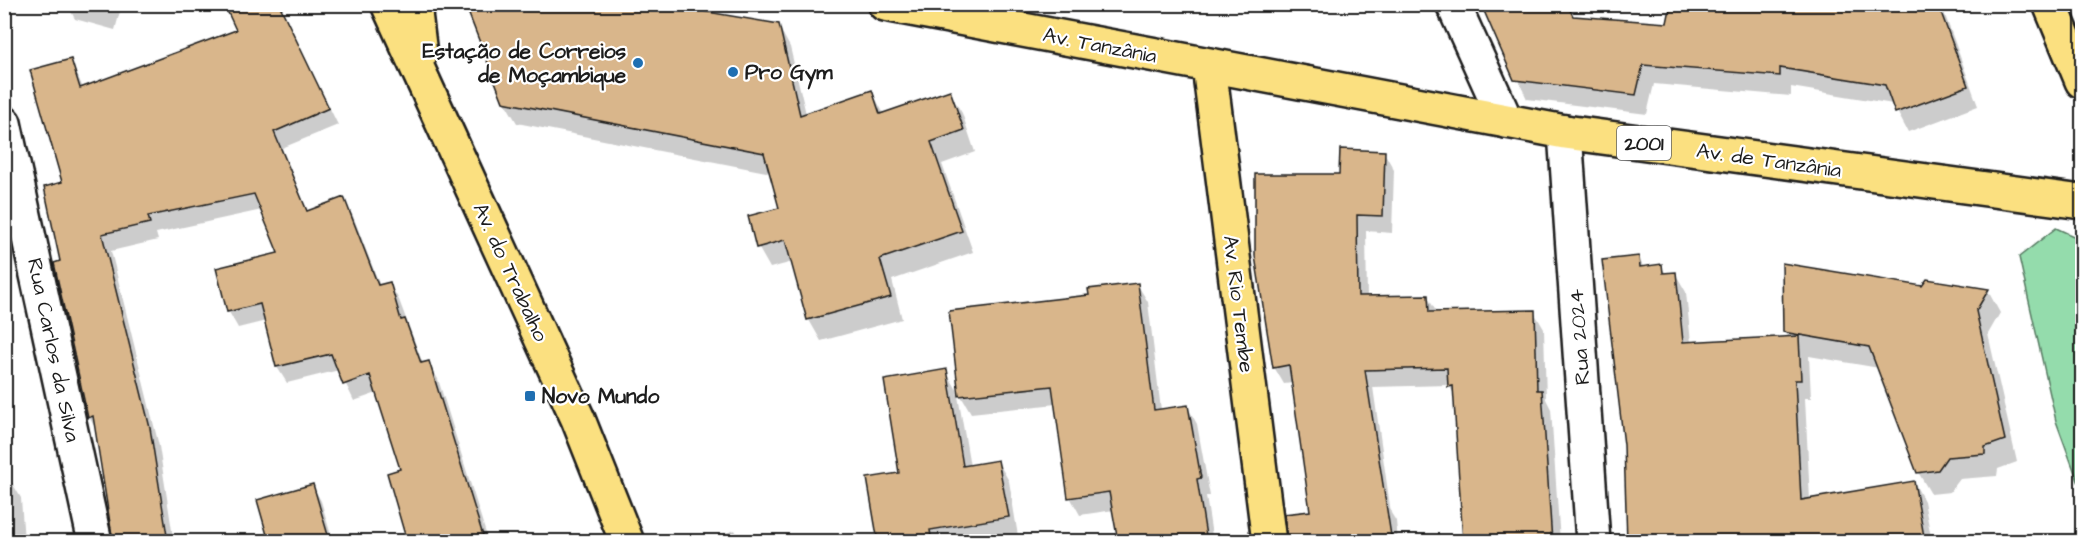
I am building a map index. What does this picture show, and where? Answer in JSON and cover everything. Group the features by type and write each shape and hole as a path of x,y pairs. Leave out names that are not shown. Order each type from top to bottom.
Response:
{"main road":[{"name":"Av. do Trabalho","path":"388,4 578,419 627,542"},
{"path":"418,4 414,13 423,82"},
{"name":"Av. Tanzânia","path":"885,4 1209,66"},
{"path":"2050,4 2082,81"},
{"name":"Av. de Tanzânia","path":"1209,66 1564,132 2082,202"},
{"name":"Av. Rio Tembe","path":"1209,66 1269,542"}],"street":[{"path":"1453,4 1506,121"},
{"name":"Rua Carlos da Silva","path":"4,123 95,542"},
{"name":"Rua 2024","path":"1564,132 1593,542"}],"green space":[{"path":"2056,228 2082,240 2082,492 2056,421 2019,257"}],"building":[{"path":"224,4 279,4 329,108 274,132 307,211 344,197 378,285 390,282 401,320 405,319 421,363 429,361 485,542 407,542 387,473 400,469 370,375 343,385 331,354 276,367 260,304 227,312 216,268 278,253 254,194 148,216 150,223 102,234 150,428 168,542 113,542 93,416 88,418 54,263 60,261 44,187 62,182 30,70 71,59 80,88 236,30"},
{"path":"465,4 661,4 779,24 800,115 872,90 880,114 950,90 964,130 931,142 962,231 880,259 891,297 807,320 785,240 756,248 748,216 779,208 764,153 503,102"},
{"path":"1481,4 1567,4 1573,16 1667,23 1671,4 1938,4 1968,86 1895,113 1885,85 1780,68 1780,76 1643,65 1636,95 1514,80"},
{"path":"1340,149 1385,151 1383,216 1357,215 1358,296 1428,295 1429,312 1535,310 1537,390 1542,390 1552,542 1463,542 1453,386 1448,387 1447,368 1365,370 1392,542 1287,542 1284,514 1310,511 1289,365 1273,368 1255,256 1255,174 1339,174"},
{"path":"1639,256 1640,267 1662,264 1663,273 1676,272 1683,342 1799,336 1801,380 1795,380 1801,500 1914,481 1925,542 1627,542 1624,445 1602,260"},
{"path":"1782,263 1922,286 1927,279 1989,289 1976,311 2005,440 1985,447 1985,454 1947,457 1938,470 1917,473 1869,347 1783,332"},
{"path":"1138,283 1154,410 1188,405 1201,478 1197,479 1207,542 1118,542 1109,492 1068,498 1052,386 959,396 949,311 1089,295 1088,289"},
{"path":"947,369 963,466 998,460 1009,517 930,530 932,542 878,542 867,478 899,473 884,380"},
{"path":"313,484 330,542 269,542 257,500"}],"place":[{"name":"Estação de Correios de Moçambique","path":"638,63"},
{"name":"Pro Gym","path":"733,72"},
{"name":"Novo Mundo","path":"530,396"}]}
